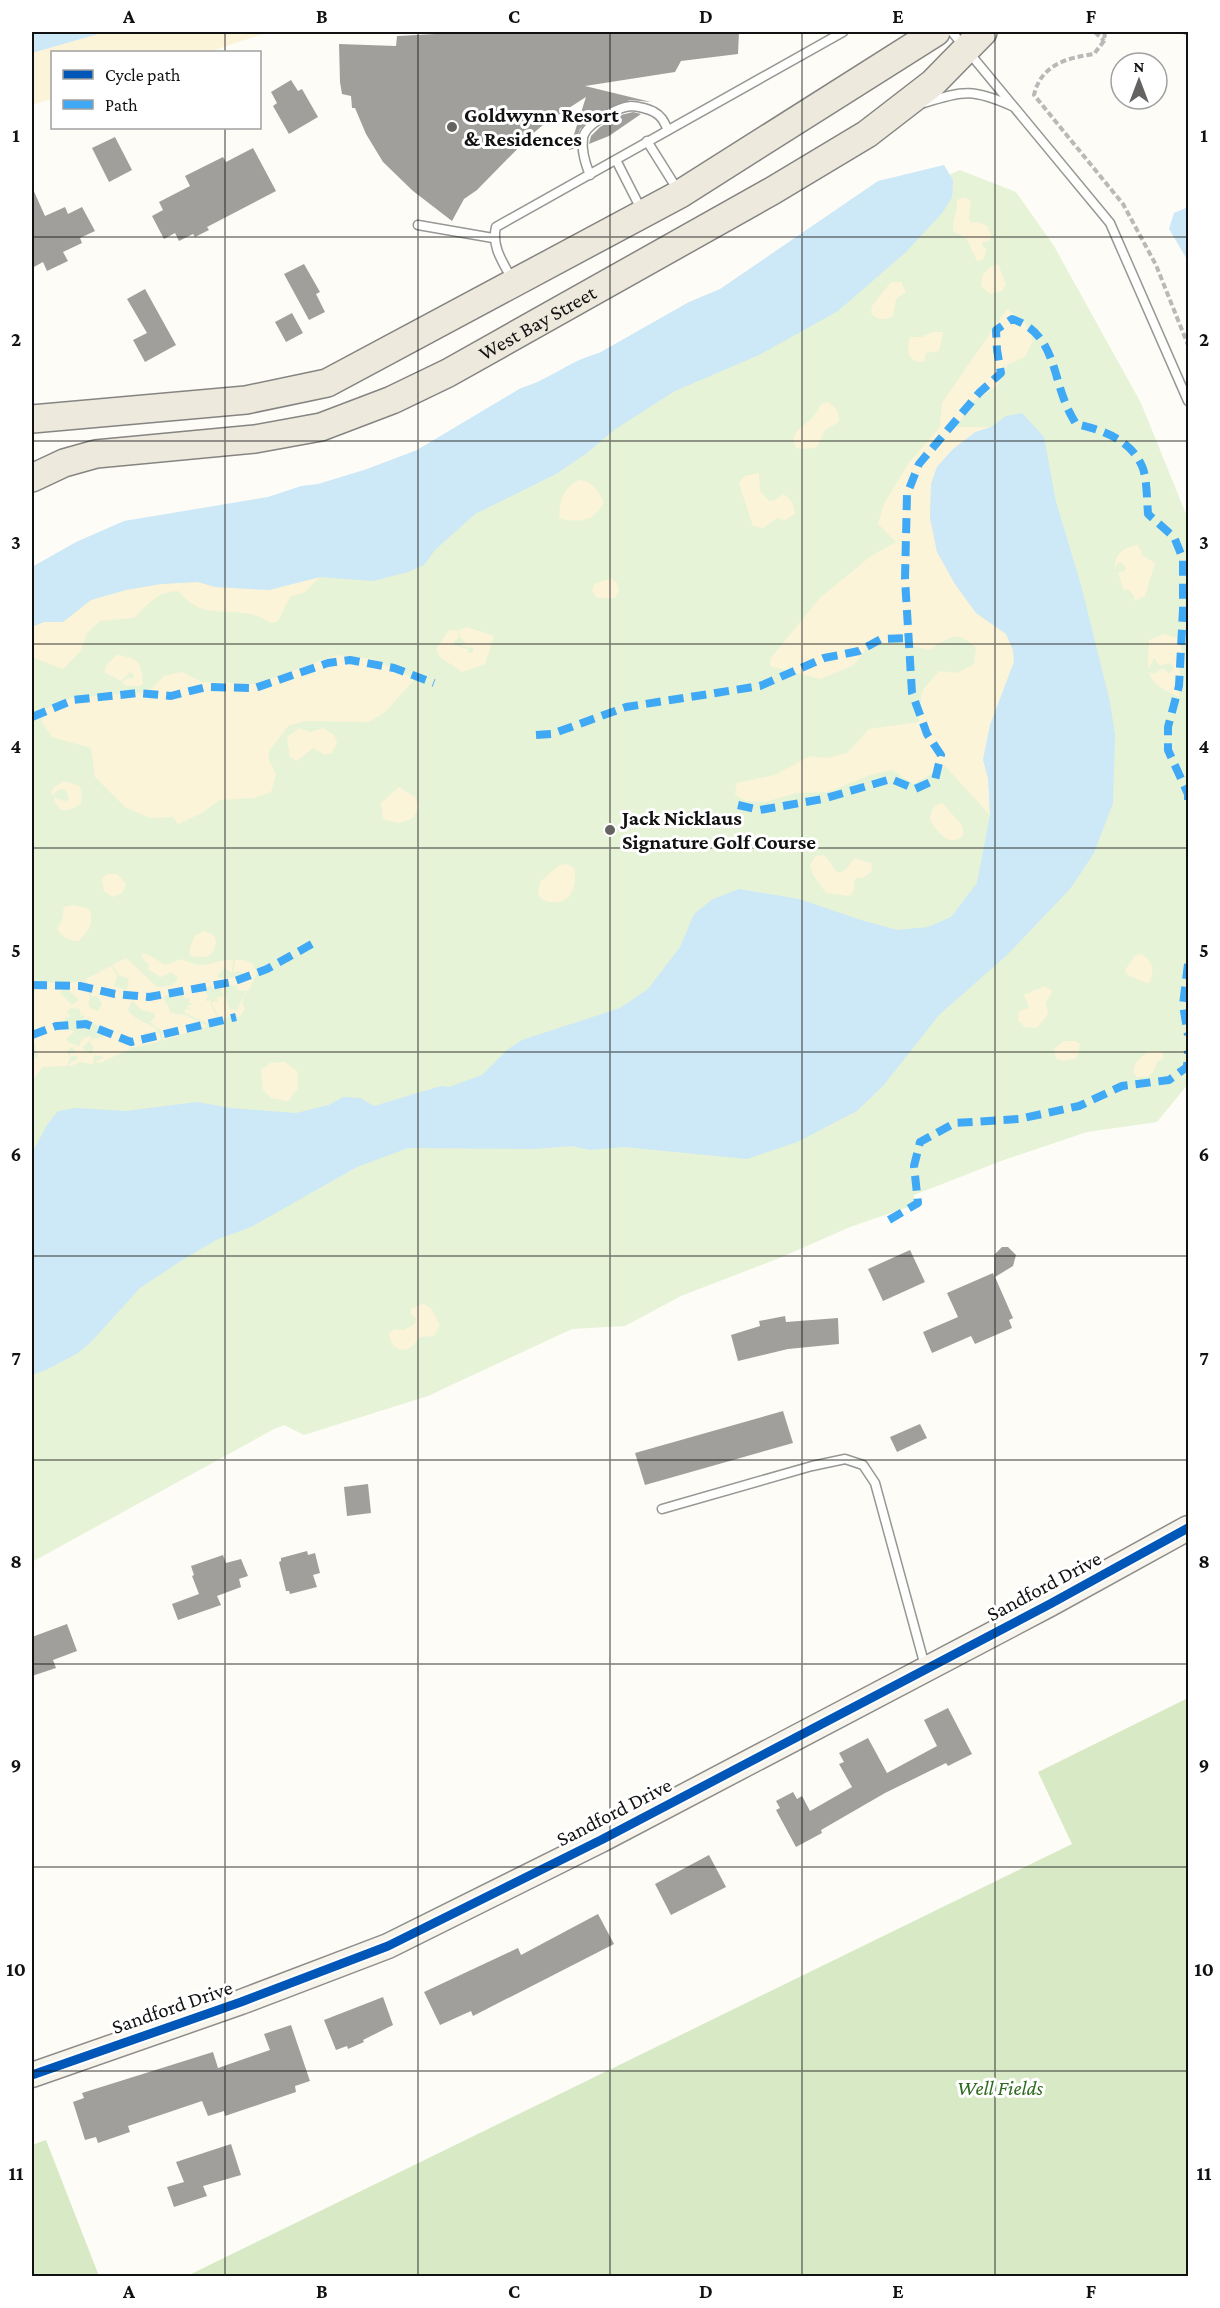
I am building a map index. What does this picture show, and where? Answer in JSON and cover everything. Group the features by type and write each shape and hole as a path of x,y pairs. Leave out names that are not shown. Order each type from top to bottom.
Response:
{"main road":[{"path":"32,419 246,400 327,383 680,194 936,32"},
{"name":"West Bay Street","path":"32,478 64,463 96,454 255,439 321,426 392,400 448,374 762,197 867,134 933,83 968,37"}],"street":[{"name":"Sandford Drive","path":"32,2075 241,2002 388,1946 601,1840 1188,1528"}],"lane":[{"path":"514,284 493,238 496,227 843,32"},
{"path":"968,37 1016,108 1110,223 1188,401"},
{"path":"897,111 957,93 975,92 1016,108"},
{"path":"590,175 583,157 583,136 591,125 608,114 631,106 652,110 663,119 668,130"},
{"path":"648,141 680,194"},
{"path":"616,160 644,214"},
{"path":"418,225 493,238"},
{"path":"662,1509 812,1466 845,1459 863,1465 875,1482 926,1669"}],"path":[{"path":"1095,32 1104,42"},
{"path":"1105,32 1104,42 1094,54 1060,63 1046,71 1037,82 1034,95 1129,213 1156,265 1188,345"},
{"path":"1183,32 1188,34"}],"green space":[{"name":"Jack Nicklaus Signature Golf Course","path":"960,170 1016,192 1054,246 1141,403 1188,519 1188,1084 1157,1122 1087,1132 1001,1161 914,1195 914,1205 850,1227 782,1257 681,1296 625,1326 572,1329 428,1396 304,1435 284,1425 274,1429 32,1562 32,575 308,536 905,194"},
{"name":"Well Fields","path":"1188,1698 1188,2276 187,2276 1072,1844 1038,1772"},
{"path":"46,2140 99,2276 32,2276 32,2145"}],"sand":[{"path":"32,32 269,32 212,51 51,51 51,99 32,105"},
{"path":"966,197 971,202 969,219 971,223 977,222 987,226 992,237 989,241 983,242 982,246 987,249 983,260 977,261 967,239 953,231 957,200"},
{"path":"998,264 1006,284 1002,291 990,294 981,286 983,274"},
{"path":"891,282 901,282 906,292 896,299 893,316 879,319 871,313 872,306"},
{"path":"1007,309 1026,324 1033,341 1025,357 1008,364 997,386 973,401 956,427 991,427 975,433 937,467 931,484 930,518 937,552 955,584 976,613 1006,634 1013,650 1014,662 990,725 983,760 988,778 990,815 945,766 914,784 892,770 870,775 828,792 796,793 765,802 746,801 735,795 737,783 775,775 810,756 827,758 847,753 869,729 919,722 922,691 939,671 958,673 974,664 976,648 963,638 953,637 929,650 894,641 866,649 854,665 820,679 770,666 771,658 820,598 871,556 896,542 878,524 884,504 908,464 940,427 942,403"},
{"path":"932,332 943,332 939,351 926,353 924,362 915,361 909,356 910,337 922,337"},
{"path":"827,402 836,410 839,422 825,430 817,447 796,448 793,438 796,433 814,416 820,405"},
{"path":"759,473 760,491 769,501 783,494 792,502 795,514 785,520 777,518 763,528 753,526 739,483 744,476"},
{"path":"579,480 592,485 604,502 591,517 579,521 559,518 565,491"},
{"path":"1138,545 1143,556 1155,563 1145,596 1134,601 1134,596 1128,589 1124,591 1118,572 1123,572 1126,568 1121,562 1117,564 1115,570 1115,564 1121,552"},
{"path":"320,577 305,592 290,597 278,621 272,623 250,614 203,609 195,606 178,591 159,596 134,618 100,621 87,633 81,651 63,669 32,657 32,627 44,622 63,622 91,600 126,590 161,584 198,582 215,587 269,590"},
{"path":"611,578 617,583 619,591 615,598 597,598 592,591 595,584"},
{"path":"467,627 494,636 485,664 462,672 440,657 436,649 449,630 457,630 459,637 454,645 473,653 473,648 461,646 466,643 460,637 459,630"},
{"path":"1165,634 1179,639 1183,654 1176,660 1180,674 1179,697 1157,685 1149,672 1155,674 1160,669 1164,669 1169,674 1174,668 1170,663 1160,666 1154,658 1148,669 1149,640"},
{"path":"117,655 138,662 143,684 126,686 122,682 128,678 133,679 134,675 130,672 121,681 104,672 107,664"},
{"path":"336,655 372,659 415,679 384,713 369,722 305,721 288,726 270,750 268,758 276,774 271,792 254,798 219,800 202,813 178,824 173,817 150,818 125,807 95,777 91,748 52,737 42,722 44,710 71,698 148,692 164,676 182,672 202,682 257,684"},
{"path":"299,728 310,732 323,728 334,735 337,743 332,753 325,755 313,748 297,761 290,757 287,737"},
{"path":"64,781 79,786 82,793 81,804 72,809 61,809 56,803 54,797 66,802 69,798 65,789 59,789 53,796 51,793 53,788"},
{"path":"399,787 415,797 419,807 412,819 398,823 383,819 381,803"},
{"path":"942,803 962,826 963,836 958,839 944,837 930,819 936,805"},
{"path":"823,855 839,873 847,869 854,858 871,863 872,871 854,881 855,888 850,896 826,893 813,875 810,865 815,857"},
{"path":"565,864 575,870 574,886 569,897 559,902 543,900 538,894 540,882 558,866"},
{"path":"107,874 117,874 126,884 123,892 113,897 104,891 102,878"},
{"path":"74,905 89,909 91,914 90,926 79,941 66,938 57,929 62,920 64,907"},
{"path":"204,931 214,935 216,945 214,950 207,957 191,956 189,950 195,936"},
{"path":"141,953 166,965 181,959 197,965 233,960 232,973 225,968 218,974 218,978 229,978 242,975 242,972 233,973 235,960 244,960 253,964 257,973 246,991 242,1003 245,1009 239,1017 235,1014 220,1020 212,1004 214,1001 219,1002 216,998 223,996 222,989 212,989 211,984 209,987 204,985 208,996 206,1000 208,1002 211,998 211,1005 219,1021 209,1024 185,1013 185,1009 193,1010 187,1007 194,1003 189,1003 190,999 182,996 181,993 165,996 164,1000 170,1012 177,1015 183,1014 208,1026 163,1040 162,1031 150,1022 155,1017 154,1013 142,1010 132,1001 128,1010 137,1019 157,1029 156,1033 159,1033 161,1041 132,1048 100,1063 95,1062 105,1057 94,1055 93,1064 79,1062 69,1067 70,1063 78,1059 76,1055 71,1057 70,1054 75,1050 72,1047 67,1051 70,1058 67,1066 43,1067 32,1080 32,1061 38,1056 35,1043 32,1041 32,995 38,987 32,980 62,984 63,989 60,993 72,1005 79,1000 63,983 85,981 90,998 88,1003 90,1008 98,1011 102,1003 97,996 92,997 86,979 111,966 117,976 114,986 127,990 129,978 120,976 112,965 126,958 157,987 169,986 176,982 178,977 171,972 161,977 149,970 148,963 145,962","holes":["229,985 246,991 237,1010 229,1009 224,988","71,1008 80,1009 81,1017 84,1013 84,1019 91,1017 89,1021 104,1028 104,1037 89,1042 94,1047 91,1054 82,1048 92,1038 90,1036 82,1039 79,1046 69,1043 66,1039 75,1031 65,1029 67,1024 63,1022 66,1017 71,1017 67,1012"]},
{"path":"1141,954 1148,959 1152,969 1152,978 1146,983 1128,975 1125,970 1135,956"},
{"path":"1045,986 1052,991 1046,1003 1048,1014 1037,1028 1025,1027 1018,1020 1019,1011 1029,1008 1024,995"},
{"path":"1064,1041 1075,1041 1080,1044 1079,1053 1075,1059 1062,1061 1056,1058 1054,1049"},
{"path":"1149,1051 1162,1051 1164,1058 1157,1062 1154,1071 1148,1077 1137,1077 1133,1072 1136,1062"},
{"path":"285,1062 297,1071 298,1088 288,1101 271,1098 263,1090 261,1070 270,1063"},
{"path":"423,1304 431,1309 440,1325 434,1336 420,1337 410,1348 398,1349 391,1341 389,1334 394,1329 404,1330 415,1324 416,1319 411,1314 411,1309"}],"water":[{"path":"32,32 105,32 32,53"},
{"path":"944,165 953,180 952,197 943,212 906,252 838,311 759,355 675,391 614,430 587,453 556,474 475,514 435,550 424,565 408,572 373,581 320,577 269,590 215,587 198,582 161,584 126,590 91,600 63,622 44,622 32,627 32,567 76,542 124,521 268,497 367,469 417,450 521,388 579,360 599,353 689,302 720,289 878,181"},
{"path":"1188,207 1188,261 1169,229 1174,213"},
{"path":"1022,413 1044,437 1056,502 1081,585 1110,702 1115,735 1113,803 1094,853 1070,889 1007,955 939,1015 883,1086 857,1111 797,1142 747,1159 624,1147 590,1150 572,1146 534,1149 408,1148 357,1167 251,1227 218,1239 187,1257 140,1288 92,1341 78,1353 32,1375 32,1153 47,1125 58,1111 76,1108 126,1111 197,1102 230,1108 296,1113 329,1105 343,1097 360,1098 374,1106 441,1086 449,1087 482,1075 507,1050 522,1040 620,1008 648,989 680,947 694,914 713,899 739,889 799,899 897,930 928,927 951,917 977,883 990,815 988,778 983,760 990,725 1014,662 1013,650 1006,634 976,613 955,584 937,552 930,518 931,484 937,467 952,450 975,432 991,427 1006,416"}],"building":[{"name":"Goldwynn Resort & Residences","path":"435,32 739,32 738,54 681,61 675,72 585,86 651,102 630,100 600,112 580,129 576,148 569,150 586,97 544,124 529,137 477,190 464,199 452,221 413,191 383,162 366,134 355,108 352,108 351,96 342,94 340,82 339,44 396,46 397,36 435,34"},
{"path":"291,80 298,91 302,89 318,117 289,134 273,106 277,103 271,92"},
{"path":"633,112 641,114 609,136 589,144 591,136 600,127 621,115"},
{"path":"115,137 132,170 109,182 92,148"},
{"path":"253,148 276,191 207,227 209,230 195,237 193,234 179,241 175,233 164,239 152,216 163,210 159,202 190,186 185,176 223,157 226,162"},
{"path":"32,187 45,216 65,207 68,214 82,207 95,231 80,238 82,243 63,252 68,261 47,271 43,262 32,268"},
{"path":"304,264 320,292 316,294 325,312 309,320 284,274"},
{"path":"145,289 176,345 145,362 133,340 147,333 127,299"},
{"path":"292,313 303,333 286,342 275,322"},
{"path":"1002,1247 1008,1247 1016,1255 1013,1266 995,1277 1013,1318 1009,1320 1012,1328 975,1344 971,1336 932,1353 923,1332 958,1317 947,1293 993,1273 994,1276 994,1255"},
{"path":"910,1250 925,1282 883,1301 868,1269"},
{"path":"785,1316 786,1322 838,1318 839,1344 788,1349 738,1361 731,1335 760,1326 759,1321"},
{"path":"783,1411 793,1443 645,1485 635,1453"},
{"path":"920,1424 927,1438 897,1452 890,1437"},
{"path":"368,1484 371,1513 347,1516 344,1487"},
{"path":"307,1551 308,1555 315,1553 320,1573 313,1575 317,1587 290,1594 286,1591 279,1562 281,1558"},
{"path":"223,1555 226,1563 241,1559 248,1576 239,1579 241,1587 217,1596 221,1605 178,1620 172,1604 199,1594 191,1566"},
{"path":"67,1624 77,1651 53,1660 56,1668 32,1676 32,1637"},
{"path":"948,1708 972,1754 948,1766 946,1763 885,1793 796,1847 776,1810 780,1808 776,1801 793,1792 797,1799 802,1796 810,1811 852,1787 839,1764 844,1762 839,1753 868,1738 887,1773 937,1746 924,1720"},
{"path":"709,1855 726,1887 671,1915 655,1884"},
{"path":"598,1914 614,1944 473,2016 471,2011 440,2025 424,1992 518,1948 521,1955"},
{"path":"383,1997 393,2025 363,2040 364,2042 348,2049 347,2046 336,2050 324,2020"},
{"path":"291,2025 310,2081 295,2086 296,2092 225,2116 224,2111 208,2116 202,2101 128,2126 130,2132 98,2143 96,2137 85,2140 73,2102 84,2098 82,2093 213,2052 218,2068 270,2050 264,2034"},
{"path":"231,2144 241,2175 203,2186 207,2196 174,2207 167,2187 184,2182 176,2162"}],"marked path":[{"path":"738,805 760,810 823,799 891,779 915,789 935,780 941,755 927,734 912,693 905,579 907,494 919,464 979,393 1001,373 996,330 1012,319 1025,325 1043,342 1049,353 1066,405 1076,424 1114,437 1123,442 1137,457 1145,476 1148,514 1174,537 1183,559 1179,686 1168,727 1168,750 1188,794 1188,807"},
{"path":"536,735 552,734 626,707 760,686 824,658 859,651 881,639 909,638"},
{"path":"32,717 73,700 138,693 171,696 206,687 255,688 328,663 350,660 394,668 434,683"},
{"path":"32,985 80,986 115,994 149,997 232,982 267,969 312,944"},
{"path":"1188,964 1183,1005 1188,1035"},
{"path":"32,1035 56,1026 86,1024 131,1042 236,1017"},
{"path":"889,1220 918,1203 914,1166 920,1142 955,1123 1019,1119 1079,1106 1122,1086 1169,1080 1187,1067 1188,1051"}],"cycle path":[{"path":"32,2075 241,2002 388,1946 601,1840 1050,1604 1188,1528"}],"place":[{"name":"Goldwynn Resort & Residences","path":"452,127"},
{"name":"Jack Nicklaus Signature Golf Course","path":"610,830"}]}
